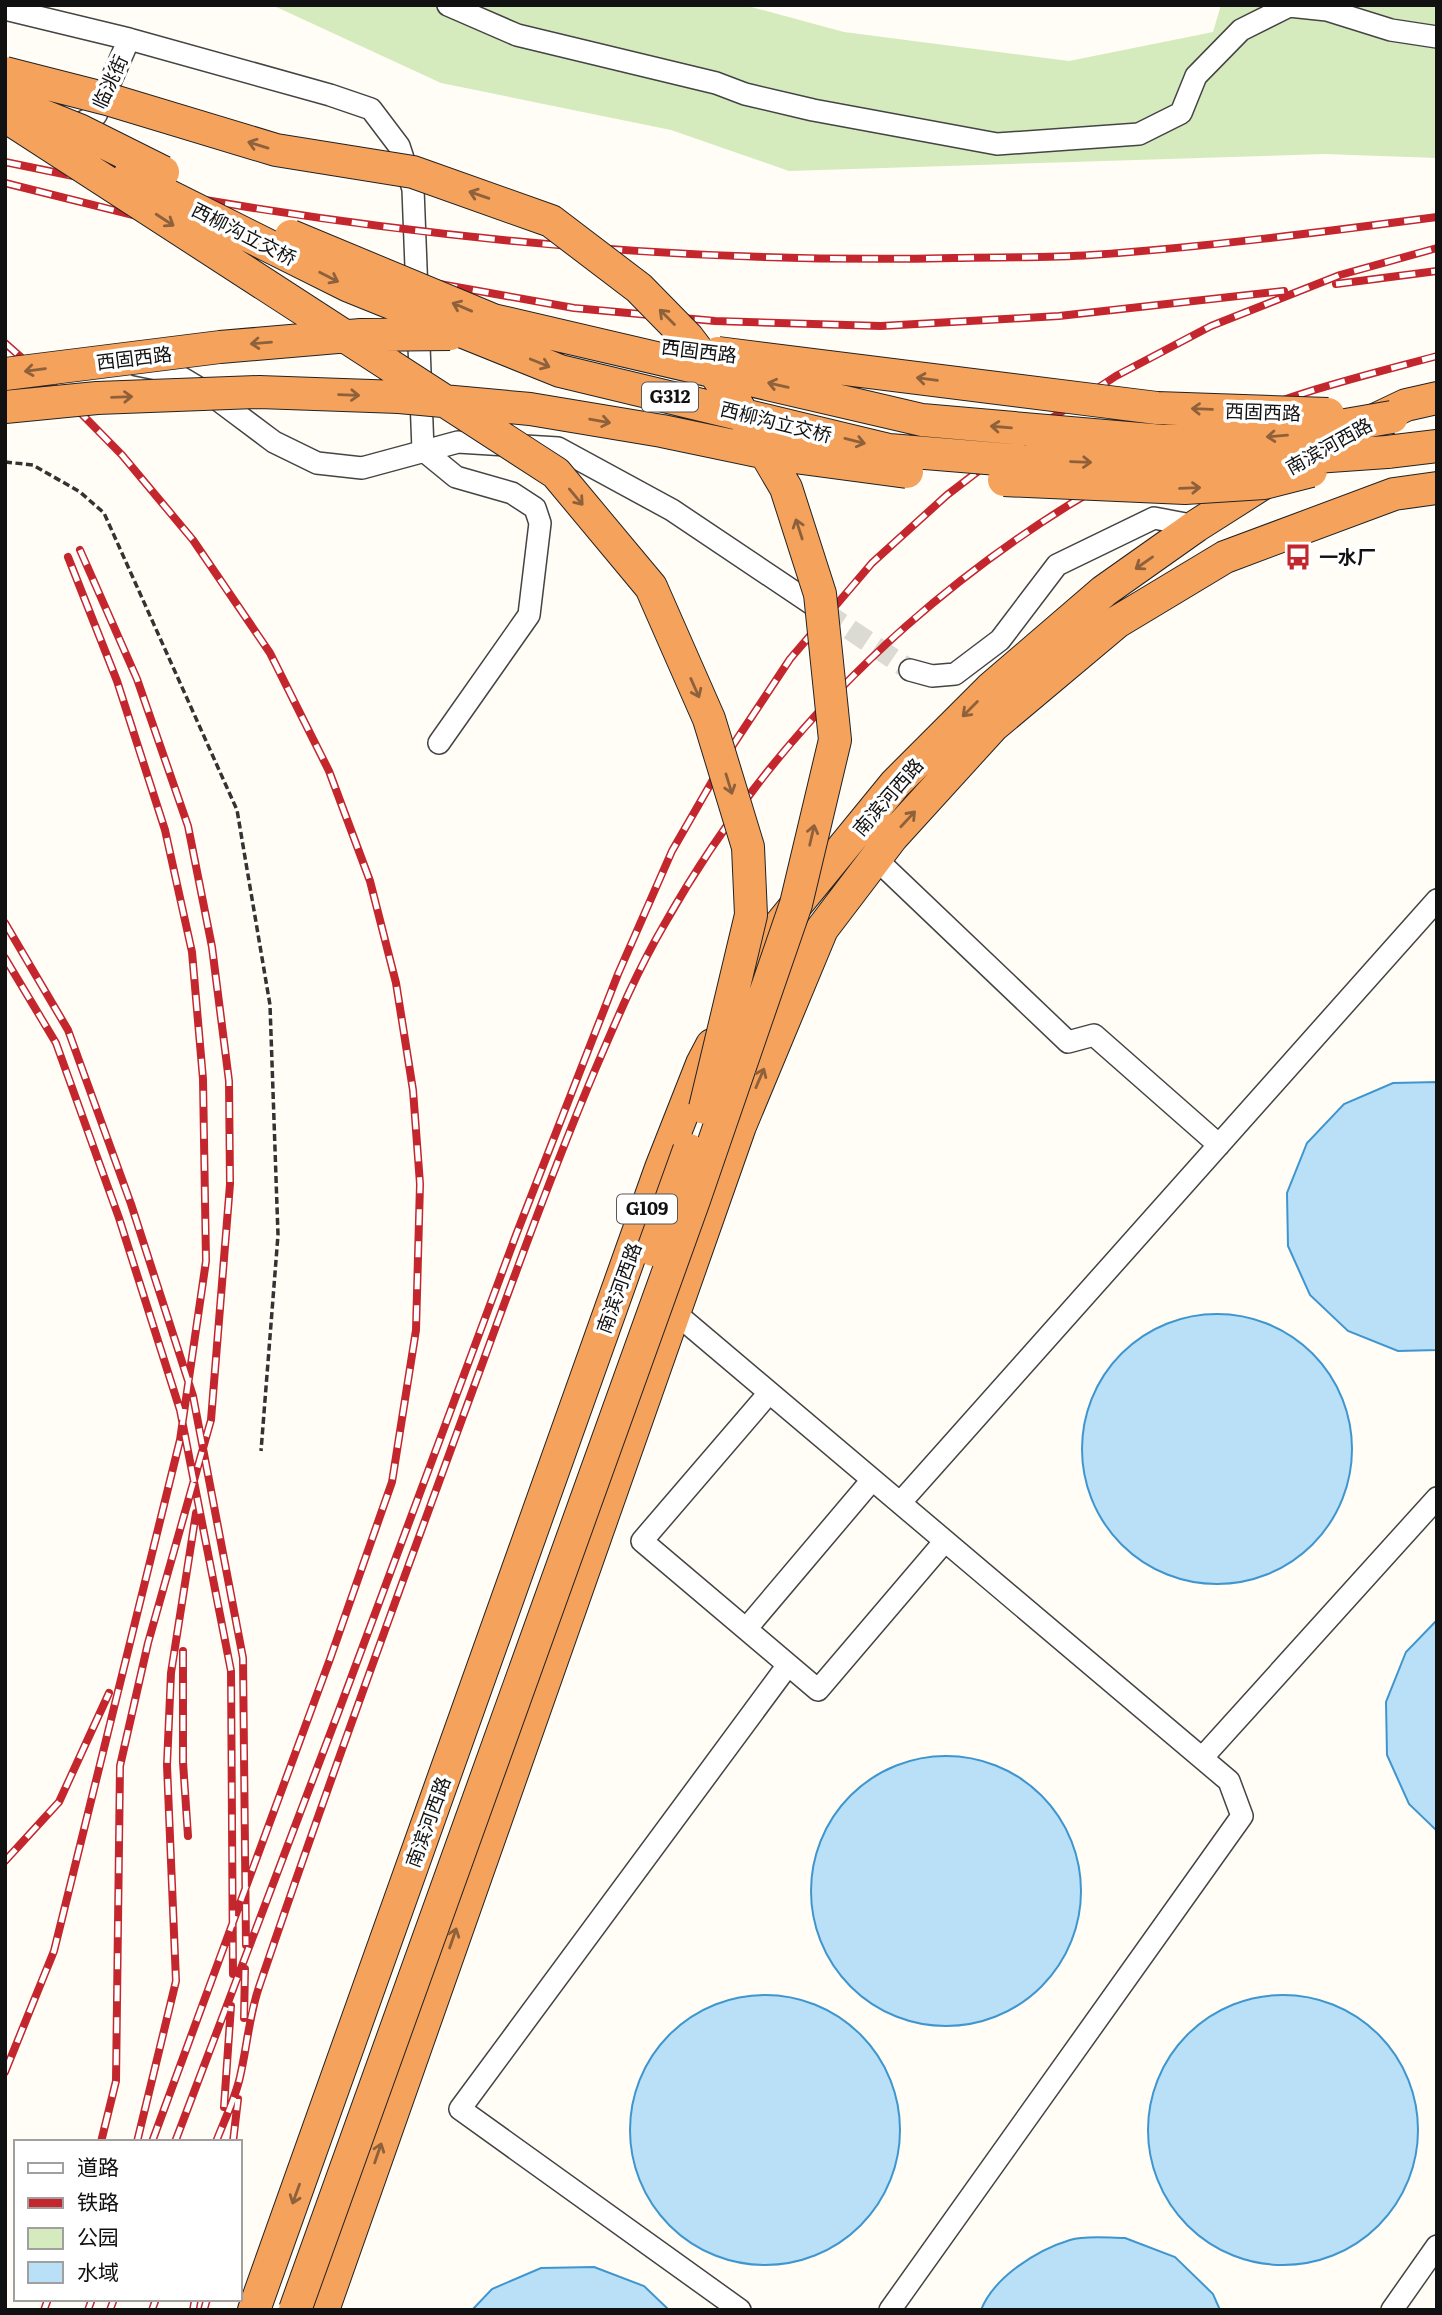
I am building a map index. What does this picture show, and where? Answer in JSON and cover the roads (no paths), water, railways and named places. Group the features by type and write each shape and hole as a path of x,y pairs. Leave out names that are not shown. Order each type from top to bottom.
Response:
{"highway":[{"path":"5,73 107,99 276,150 413,172 551,221 639,288 688,338 732,396 786,488 820,594 835,740 796,904 694,1200 295,2310"},
{"name":"西柳沟立交桥","path":"5,100 79,130 287,234 493,320 922,420 1163,441 1282,436 1437,412"},
{"path":"5,115 556,472 651,587 709,719 748,848 751,915 709,1098 668,1206 277,2310"},
{"name":"西柳沟立交桥","path":"5,115 349,286 560,371 889,450 1023,461 1217,464 1437,446"},
{"name":"西固西路","path":"5,374 271,342 361,335 483,333 637,344 1157,408 1392,417"},
{"name":"西固西路","path":"5,407 97,398 259,392 399,397 530,409 662,431 772,454 911,473 1062,485 1185,488 1264,483 1387,452"},
{"name":"南滨河西路","path":"254,2310 661,1168 708,1053 770,937 895,785 990,689 1104,591 1196,526 1329,442 1406,405 1437,398"},
{"name":"南滨河西路","path":"323,2310 673,1311 740,1126 822,929 892,837 993,726 1117,622 1225,557 1394,494 1437,488"}],"street":[{"path":"448,5 517,35 716,83 746,94 813,110 997,144 1139,134 1181,113 1196,76 1241,30 1289,6 1327,10 1391,30 1437,37"},
{"path":"5,9 129,39 317,91 371,109 399,146 413,188 423,450 456,477 512,493 535,508 540,523 529,615 439,743"},
{"name":"临洮街","path":"5,134 23,138 62,133 96,115 129,39"},
{"path":"93,368 135,365 172,372 214,397 274,442 317,463 362,468 458,442 558,448 672,510 824,612"},
{"path":"911,670 932,676 955,674 1000,639 1058,565 1154,519 1196,526"},
{"path":"876,859 1068,1042 1094,1035 1219,1145"},
{"path":"900,1503 1437,900"},
{"path":"673,1311 1229,1781 1242,1816 890,2310"},
{"path":"769,1393 642,1541 788,1665 818,1690 945,1541"},
{"path":"746,1629 872,1480"},
{"path":"1202,1758 1437,1498"},
{"path":"740,2310 460,2109 788,1665"},
{"path":"1392,2310 1437,2246"}],"water":[{"path":"1437,1082 1437,1350 1398,1351 1348,1331 1310,1295 1288,1246 1287,1193 1307,1143 1344,1104 1393,1083"},
{"path":"1217,1314 1269,1324 1303,1345 1321,1363 1342,1397 1352,1449 1342,1501 1321,1535 1303,1553 1269,1574 1217,1584 1165,1574 1131,1553 1113,1535 1092,1501 1082,1449 1092,1397 1113,1363 1131,1345 1165,1324"},
{"path":"1437,1620 1437,1831 1409,1804 1387,1755 1386,1702 1406,1652"},
{"path":"946,1756 998,1766 1032,1787 1050,1805 1071,1839 1081,1891 1071,1943 1050,1977 1032,1995 998,2016 946,2026 894,2016 860,1995 842,1977 821,1943 811,1891 821,1839 842,1805 860,1787 894,1766"},
{"path":"765,1995 817,2005 851,2026 869,2044 890,2078 900,2130 890,2182 869,2216 851,2234 817,2255 765,2265 713,2255 679,2234 661,2216 640,2182 630,2130 640,2078 661,2044 679,2026 713,2005"},
{"path":"1283,1995 1335,2005 1369,2026 1387,2044 1408,2078 1418,2130 1408,2182 1387,2216 1369,2234 1335,2255 1283,2265 1231,2255 1197,2234 1179,2216 1158,2182 1148,2130 1158,2078 1179,2044 1197,2026 1231,2005"},
{"path":"1076,2238 1125,2238 1175,2257 1213,2294 1220,2310 981,2310 987,2298 1006,2276 1044,2251"},
{"path":"594,2267 644,2286 669,2310 472,2310 492,2289 541,2268"}],"tunnel":[{"path":"5,395 60,378"},
{"path":"824,612 910,670"}],"railway":[{"path":"5,162 240,206 358,223 596,248 715,255 834,259 1074,256 1308,234 1437,217"},
{"path":"5,183 301,257 445,285 574,308 715,321 881,326 1059,316 1284,291"},
{"path":"176,2140 516,1235 618,974 672,851 733,745 790,659 872,563 947,495 1023,437 1116,376 1211,326 1340,275 1437,248"},
{"path":"1336,284 1437,271"},
{"path":"5,343 60,392 122,455 193,540 270,653 329,771 370,881 396,983 413,1090 420,1184 416,1330 392,1482 330,1659 153,2140"},
{"path":"217,2140 238,2085 250,2020 285,1911 548,1186 636,978 654,942 715,842 773,765 836,693 905,627 979,566 1058,512 1142,463 1229,421 1280,401 1437,356"},
{"path":"80,550 137,679 188,826 212,947 229,1081 230,1184 211,1420 148,1643 120,1766 116,2081 101,2140"},
{"path":"5,2072 54,1951 180,1440 206,1261 203,1079 192,952 165,830 117,681 68,557"},
{"path":"5,923 68,1030 131,1204 193,1396 243,1658 246,1945"},
{"path":"5,958 56,1043 119,1218 180,1410 231,1671 233,1974"},
{"path":"137,2140 176,1981 167,1765 171,1673 196,1513"},
{"path":"183,1651 183,1762 188,1836"},
{"path":"5,1861 59,1802 109,1693"},
{"path":"244,2018 245,1969"},
{"path":"224,2107 231,2006"},
{"path":"233,2140 238,2099"},
{"path":"44,2310 47,2301"},
{"path":"88,2310 91,2301"},
{"path":"110,2310 113,2301"},
{"path":"152,2310 155,2301"},
{"path":"193,2310 195,2301"},
{"path":"204,2310 206,2301"}],"place":[{"name":"一水厂","path":"1298,557"}]}
